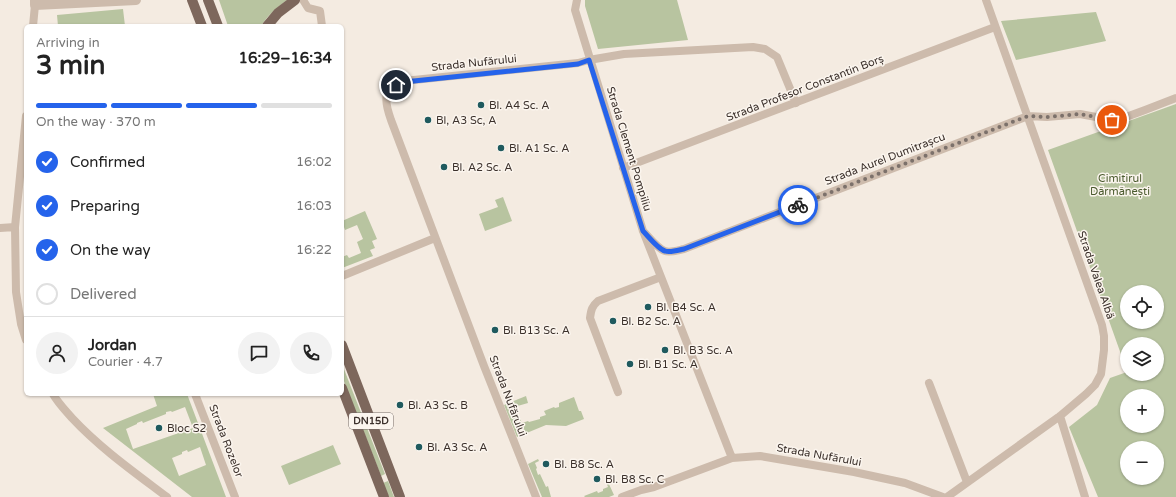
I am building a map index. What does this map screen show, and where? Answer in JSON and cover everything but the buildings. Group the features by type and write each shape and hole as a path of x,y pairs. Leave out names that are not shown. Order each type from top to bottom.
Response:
{"main road":[{"path":"192,0 201,24"},
{"path":"208,0 217,24"},
{"path":"268,24 278,13 295,0"},
{"name":"DN15D","path":"344,350 400,497"},
{"name":"DN15D","path":"344,393 384,497"}],"street":[{"path":"34,24 35,2 136,0"},
{"path":"303,0 308,8 320,11 322,24"},
{"path":"570,0 575,10"},
{"name":"Strada Clement Pompiliu","path":"577,0 575,10 589,60 643,231 732,458"},
{"name":"Strada Valea Albă","path":"947,497 1060,416 1086,394 1095,385 1101,374 1104,350 1102,324 986,0"},
{"name":"Strada Profesor Constantin Borș","path":"623,168 995,27"},
{"name":"Strada Nufărului","path":"536,497 435,238 386,105 386,94 396,85 404,82 578,64 589,60 624,54 753,47 765,49 777,57 796,103"},
{"path":"1028,116 1047,117 1080,114 1112,120 1145,110 1176,98"},
{"name":"Strada Aurel Dumitrașcu","path":"643,231 665,251 684,249 1028,116"},
{"path":"24,136 15,227 16,292 24,334"},
{"path":"0,228 15,227"},
{"path":"344,275 435,238"},
{"path":"618,392 590,318 591,310 594,304 598,301 661,277"},
{"path":"929,383 967,482"},
{"path":"54,396 84,430 117,459 167,497"},
{"name":"Strada Rozelor","path":"196,396 235,497"},
{"path":"1060,416 1085,497"},
{"name":"Strada Nufărului","path":"622,497 654,487 732,458 760,456 854,472 905,483 943,497"}],"green space":[{"path":"219,0 287,0 272,12 262,24 227,24"},
{"path":"585,0 677,0 688,40 598,49 585,6"},
{"path":"123,9 125,24 58,24 57,15"},
{"path":"1096,12 1106,41 1016,60 1001,21"},
{"name":"Cimitirul Dărmănești","path":"1176,104 1176,497 1098,497 1069,427 1097,405 1110,378 1120,374 1120,381 1164,381 1164,337 1120,337 1120,351 1048,150"},
{"path":"503,197 512,221 485,231 479,214 498,207 495,200"},
{"path":"365,211 377,239 372,241 375,248 370,250 373,256 344,267 344,256 347,255 349,258 361,253 357,242 363,239 357,225 345,230 344,220"},
{"path":"344,369 385,474 381,476 344,381"},
{"path":"154,396 188,396 226,497 192,497 103,428 157,406","holes":["185,407 193,428 133,449 126,429 142,421 143,423 166,414 166,412 172,412","200,447 206,465 179,476 172,458 187,450 188,452"]},
{"path":"526,396 528,403 514,407 522,423 540,419 540,417 546,415 544,411 554,407 559,407 559,403 574,397 579,411 581,411 584,419 566,426 546,425 517,437 504,405"},
{"path":"333,445 341,464 289,485 281,466"},
{"path":"538,459 539,461 535,463 538,475 540,474 546,487 548,486 551,497 542,497 528,464"},
{"path":"388,481 394,497 389,497 383,483"},
{"path":"606,482 608,482 614,495 609,497 584,496 597,491 598,493 603,491 603,489 608,487"}],"way so far":[{"path":"798,205 1028,116 1047,117 1080,114 1112,120"}],"place":[{"name":"Bl. A4 Sc. A","path":"481,105"},
{"name":"Bl, A3 Sc, A","path":"428,120"},
{"name":"Bl. A1 Sc. A","path":"501,148"},
{"name":"Bl. A2 Sc. A","path":"444,167"},
{"name":"Bl. B4 Sc. A","path":"648,307"},
{"name":"Bl. B2 Sc. A","path":"613,321"},
{"name":"Bl. B13 Sc. A","path":"495,330"},
{"name":"Bl. B3 Sc. A","path":"665,350"},
{"name":"Bl. B1 Sc. A","path":"630,364"},
{"name":"Bl. A3 Sc. B","path":"400,405"},
{"name":"Bloc S2","path":"159,428"},
{"name":"Bl. A3 Sc. A","path":"419,447"},
{"name":"Bl. B8 Sc. A","path":"546,464"},
{"name":"Bl. B8 Sc. C","path":"597,479"}],"route":[{"path":"396,85 404,82 578,64 589,60 643,231 665,251 684,249 798,205"}]}
